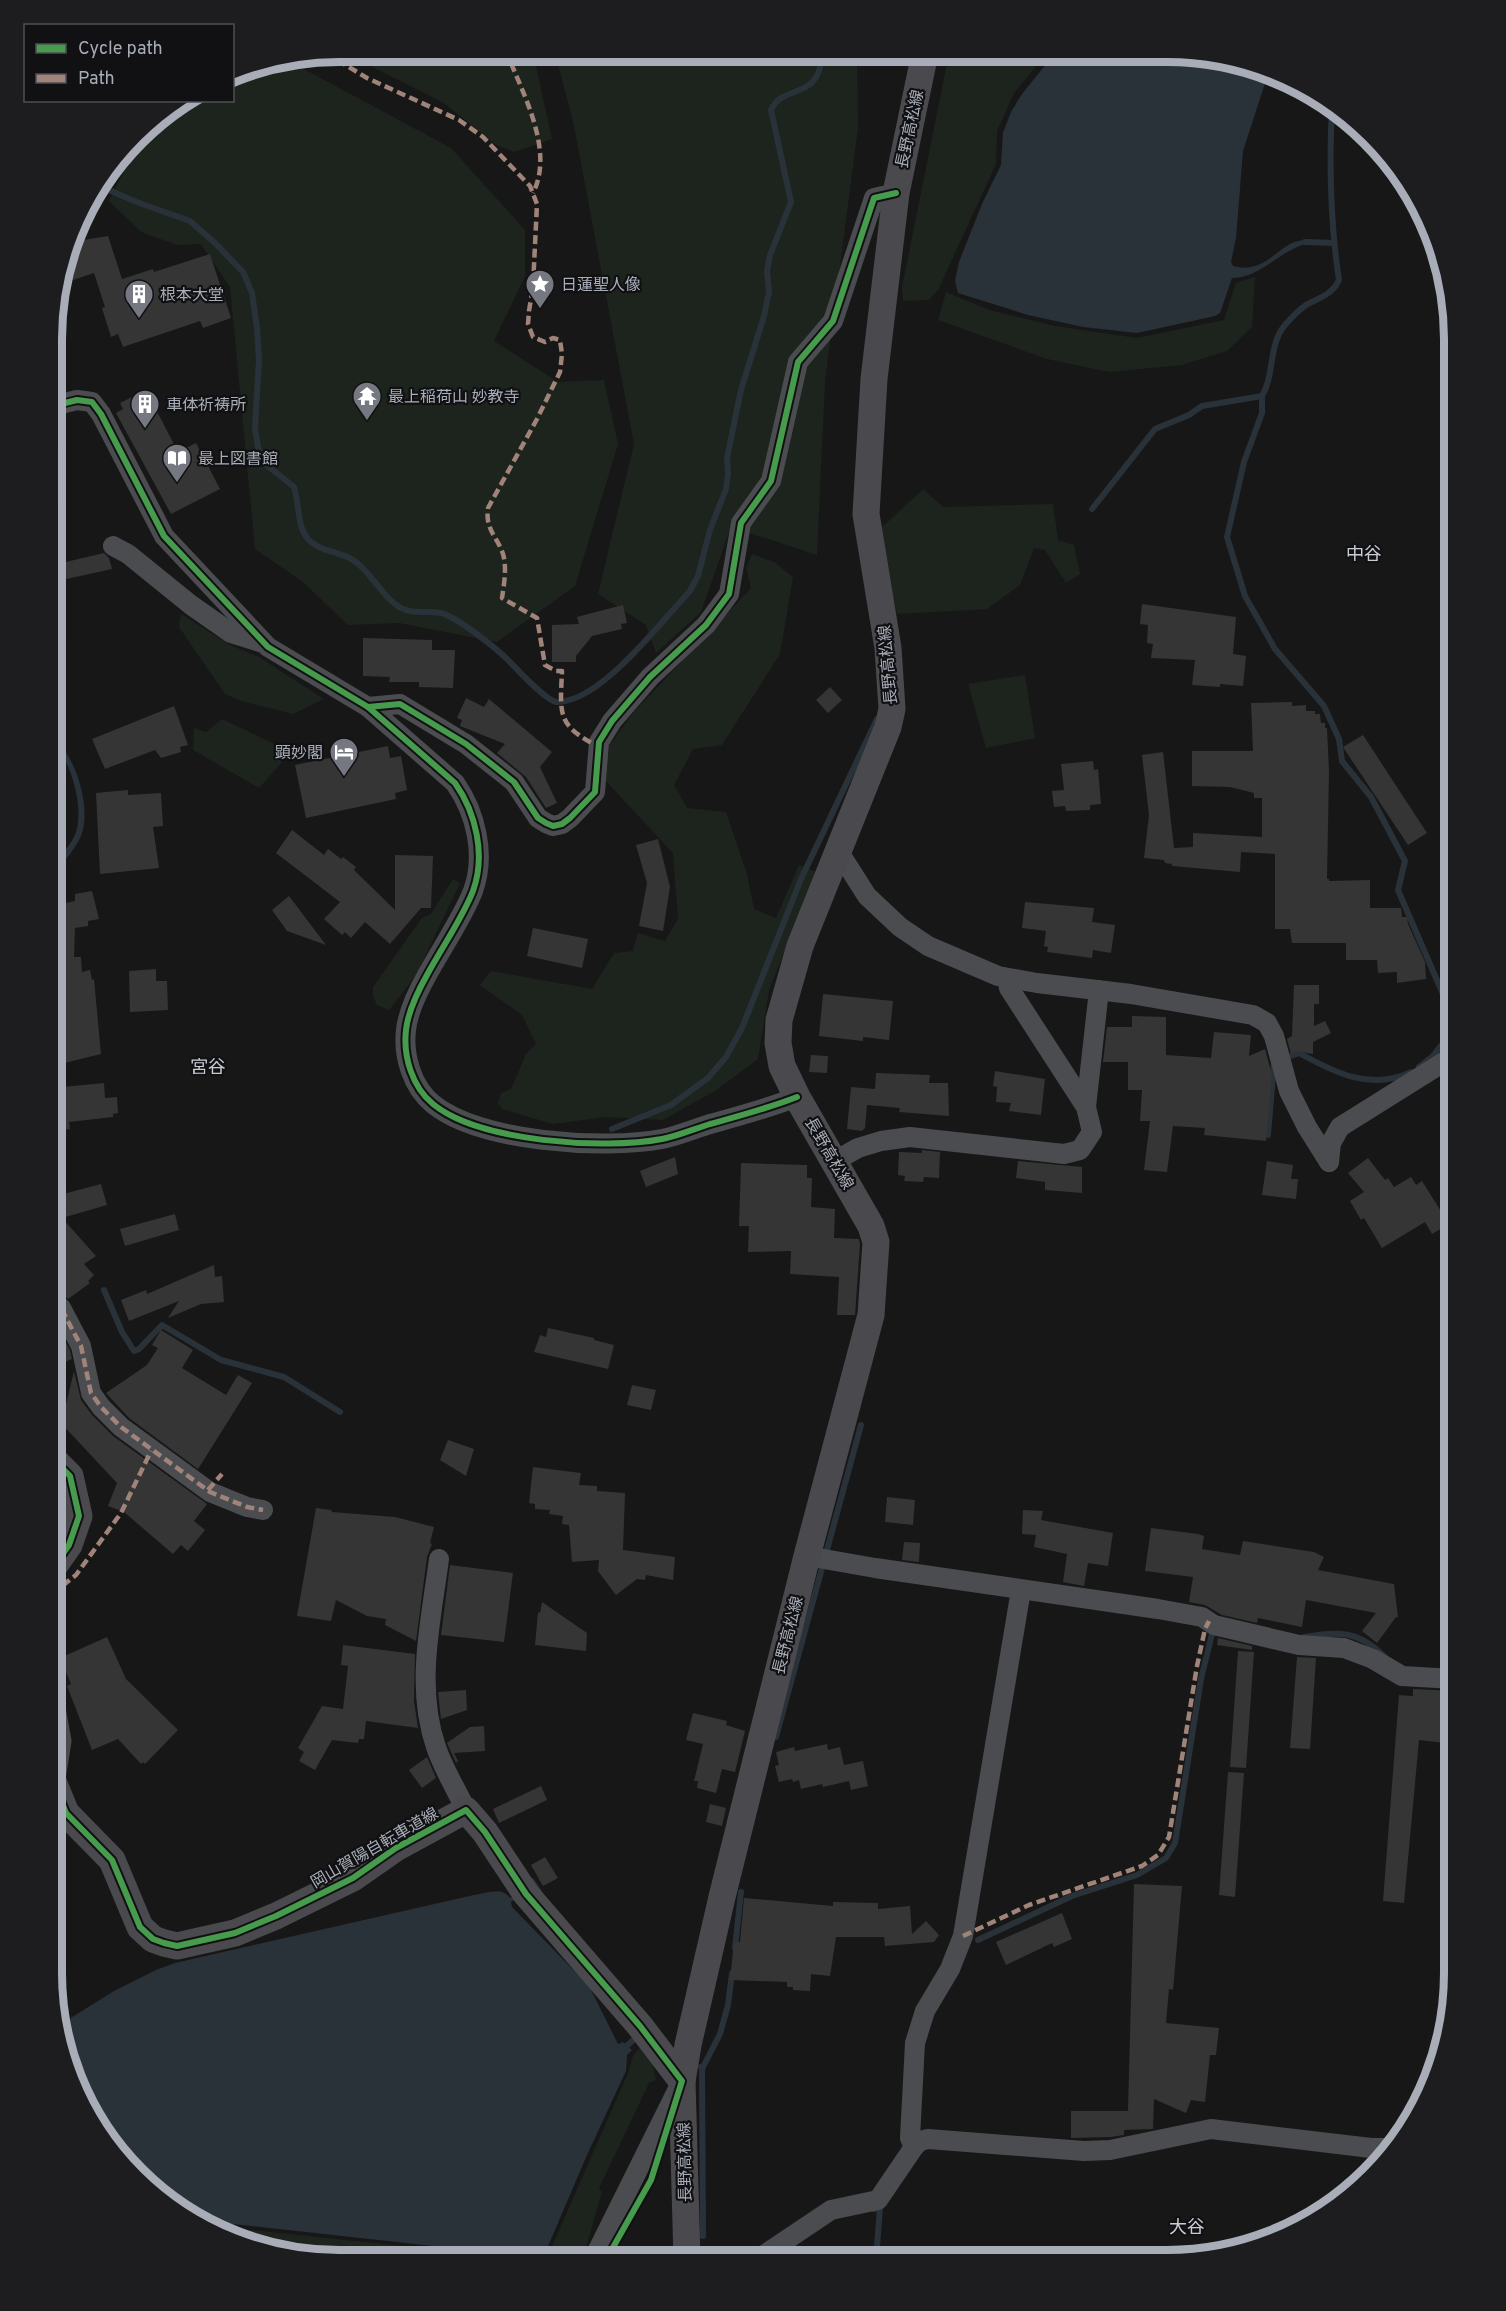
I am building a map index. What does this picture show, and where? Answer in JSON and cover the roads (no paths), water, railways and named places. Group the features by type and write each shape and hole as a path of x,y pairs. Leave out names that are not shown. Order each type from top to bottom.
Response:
{"main road":[{"name":"長野高松線","path":"687,2250 682,2081 688,2045 722,1897 819,1558 871,1315 876,1242 872,1226 797,1097 782,1066 778,1043 779,1020 800,946 888,727 892,709 888,648 866,514 874,379 896,193 923,62"},
{"path":"62,1468 70,1476 79,1516 69,1545 62,1555"},
{"name":"岡山賀陽自転車道線","path":"62,1803 66,1813 112,1860 140,1928 153,1939 177,1946 235,1933 276,1916 353,1878 396,1848 466,1810"},
{"path":"466,1810 485,1832 524,1891 645,2032 682,2081"}],"street":[{"path":"368,707 400,704 466,744 514,782 538,818 553,826 562,824 570,818 595,792 599,742 612,721 650,677 706,625 729,594 741,523 771,481 798,362 833,321 874,198 896,193"},
{"path":"62,404 77,400 92,402 99,410 164,536 264,643 320,680 368,707 455,783 466,798 476,825 479,860 473,890 417,994 406,1029 407,1060 417,1085 432,1104 451,1116 502,1134 540,1140 633,1142 663,1138 797,1097"},
{"path":"113,546 128,554 190,605 231,633 264,643"},
{"path":"839,852 867,896 900,927 928,946 998,976 1037,984 1099,990 1253,1015 1267,1023 1289,1091 1307,1127 1329,1161 1331,1143 1340,1127 1444,1062"},
{"path":"835,1161 858,1148 881,1141 910,1137 1064,1154 1080,1150 1092,1132 1086,1107 1009,988 1007,978"},
{"path":"1086,1107 1099,990"},
{"path":"62,1310 81,1346 91,1393 101,1407 121,1427 210,1492 247,1507 262,1510"},
{"path":"819,1558 1202,1617 1214,1625 1299,1645 1344,1648 1373,1659 1402,1676 1444,1678"},
{"path":"439,1559 426,1659 426,1704 436,1749 466,1810"},
{"path":"914,2147 910,2138 915,2043 925,2011 950,1969 963,1936 1021,1590"},
{"path":"598,2250 682,2081"},
{"path":"771,2250 831,2210 878,2200 914,2147 928,2139 1084,2151 1110,2150 1211,2129 1382,2148"}],"waterway":[{"path":"106,188 190,221 243,272 252,293 257,328 259,360 255,428 258,447 264,463 294,487 300,521 308,539 360,565 388,598 401,608 410,611 441,613 466,626 502,655 545,696 560,702 581,696 615,671 649,638 690,591 698,576 710,530 726,489 727,458 741,390 769,292 767,271 770,255 791,202 771,110 784,97 809,85 815,78 821,62"},
{"path":"1092,509 1155,429 1189,415 1202,406 1262,396 1269,378 1276,341 1287,322 1306,305 1325,295 1336,285 1339,280 1331,192 1332,116"},
{"path":"1305,242 1334,243"},
{"path":"1262,396 1262,413 1244,462 1227,537 1245,596 1275,649 1324,706 1339,739 1342,761 1371,797 1405,861 1398,890 1444,997"},
{"path":"612,1129 671,1105 708,1078 726,1057 742,1028 801,879 877,719"},
{"path":"1419,1067 1432,1057 1444,1042"},
{"path":"1282,1059 1299,1053 1340,1073 1367,1080 1382,1080 1411,1072"},
{"path":"1268,1135 1274,1063"},
{"path":"104,1290 122,1332 134,1351 139,1349 162,1325 221,1360 284,1377 340,1412"},
{"path":"776,1737 861,1425"},
{"path":"978,1940 1072,1896 1137,1875 1166,1858 1175,1843 1201,1679 1213,1630"},
{"path":"1304,1637 1327,1634 1356,1637 1385,1657"},
{"path":"735,1948 741,1892"},
{"path":"702,2069 720,2034 728,2005 732,1973"},
{"path":"622,2050 639,2035"},
{"path":"701,2067 703,2236"},
{"path":"874,2209 880,2208 877,2250"}],"place":[{"name":"日蓮聖人像","path":"540,310"},
{"name":"根本大堂","path":"139,320"},
{"name":"最上稲荷山 妙教寺","path":"367,422"},
{"name":"車体祈祷所","path":"145,430"},
{"name":"最上図書館","path":"177,484"},
{"name":"顕妙閣","path":"344,778"}],"district":[{"name":"中谷","path":"1364,554"},
{"name":"宮谷","path":"208,1067"},
{"name":"大谷","path":"1187,2227"}]}
